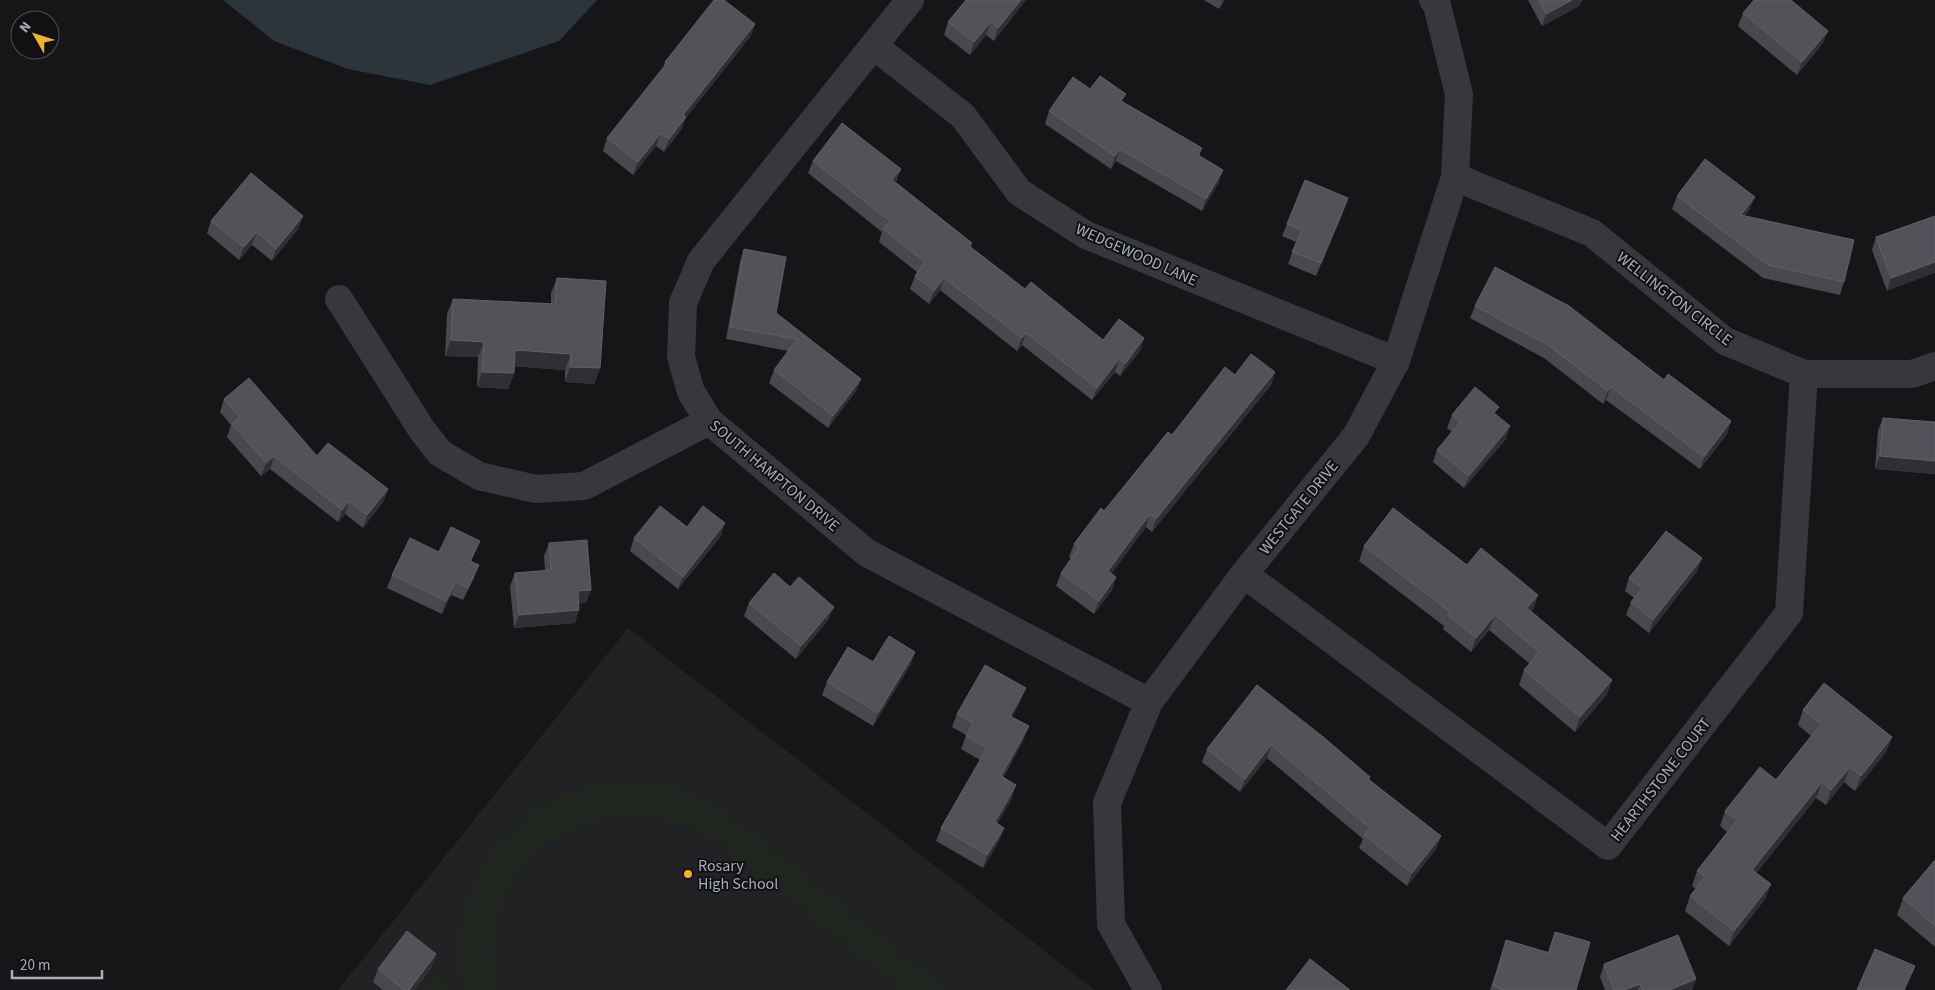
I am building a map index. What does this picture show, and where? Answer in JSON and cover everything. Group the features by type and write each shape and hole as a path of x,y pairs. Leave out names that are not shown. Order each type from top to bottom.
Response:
{"street":[{"name":"SOUTH HAMPTON DRIVE","path":"910,0 701,261 684,303 681,357 691,392 709,421 867,553 1149,702"},
{"name":"WESTGATE DRIVE","path":"1148,990 1111,924 1107,802 1149,702 1244,574 1356,436 1396,361 1455,177 1460,94 1437,5 1433,0"},
{"name":"WEDGEWOOD LANE","path":"874,46 963,116 1019,192 1086,235 1396,361"},
{"name":"WELLINGTON CIRCLE","path":"1455,177 1592,233 1725,341 1804,374 1912,374 1935,366"},
{"path":"339,299 422,430 440,453 479,476 536,489 584,486 709,421"},
{"name":"HEARTHSTONE COURT","path":"1244,574 1608,846 1789,613 1804,374"}],"shaded area":[{"path":"223,0 597,0 559,41 430,85 348,69 274,41"},
{"name":"Rosary High School","path":"628,628 1095,990 338,990"},
{"path":"621,783 675,788 724,810 947,990 901,990 711,837 669,819 627,815 586,823 550,841 521,869 500,904 492,945 498,990 464,990 460,963 460,936 465,908 475,882 488,857 505,835 525,816 548,801 574,791"},
{"path":"436,975 454,990 425,990"}],"building":[{"path":"714,0 724,0 755,24 683,115 686,117 669,139 661,133 638,162 607,138"},
{"path":"966,0 1021,0 998,28 991,22 974,42 948,22"},
{"path":"1539,0 1572,0 1546,14"},
{"path":"1754,0 1791,0 1828,31 1802,62 1743,13"},
{"path":"1100,76 1126,94 1121,101 1202,148 1198,155 1223,170 1206,199 1120,149 1115,156 1049,111 1073,77 1090,89"},
{"path":"842,123 901,169 892,180 972,243 969,246 1025,289 1031,282 1103,340 1119,319 1144,338 1125,364 1119,359 1097,388 1026,333 1022,338 944,278 934,291 915,276 925,262 883,229 890,221 813,161"},
{"path":"1705,159 1755,197 1741,215 1854,240 1844,282 1768,265 1677,196"},
{"path":"251,173 303,216 276,249 257,232 244,247 211,221"},
{"path":"1305,180 1348,198 1321,263 1292,252 1302,230 1287,224"},
{"path":"1935,216 1935,262 1891,278 1876,237"},
{"path":"744,249 786,257 776,313 861,379 833,416 774,370 797,339 730,327"},
{"path":"1495,267 1569,306 1664,380 1668,374 1731,421 1704,457 1611,387 1608,391 1548,345 1475,306"},
{"path":"557,278 606,281 600,368 570,367 571,354 515,350 514,373 482,372 484,342 451,340 453,299 555,304"},
{"path":"1251,354 1275,372 1156,519 1150,514 1108,571 1116,577 1099,601 1061,573 1079,548 1074,544 1101,508 1104,511 1168,432 1172,435 1225,367 1235,375"},
{"path":"249,378 317,456 328,443 388,489 367,515 349,501 342,510 274,456 266,463 232,424 240,417 224,399"},
{"path":"1475,387 1499,407 1494,413 1510,426 1469,476 1437,450 1460,422 1452,415"},
{"path":"1883,418 1935,422 1935,461 1880,456"},
{"path":"660,506 687,527 703,506 725,523 683,577 634,538"},
{"path":"1393,508 1467,565 1481,548 1538,595 1527,608 1612,680 1580,717 1524,670 1539,652 1495,615 1476,638 1448,615 1450,612 1364,546"},
{"path":"451,527 480,541 470,561 479,565 468,588 456,582 446,601 392,575 410,538 439,552"},
{"path":"1666,531 1702,558 1653,620 1631,602 1642,588 1629,578"},
{"path":"587,540 591,590 578,591 579,610 519,615 515,573 551,570 549,543"},
{"path":"774,573 790,587 799,577 834,607 801,646 749,603"},
{"path":"889,636 915,652 878,713 827,682 848,647 873,662"},
{"path":"985,665 1026,688 1010,716 1029,726 1001,776 1016,785 995,822 1004,828 987,855 941,828 987,748 966,736 973,723 957,714"},
{"path":"1824,683 1892,737 1861,776 1850,767 1831,790 1822,782 1752,870 1771,884 1734,931 1690,896 1705,877 1697,871 1737,820 1725,811 1760,767 1776,780 1821,724 1803,710"},
{"path":"1257,685 1322,736 1370,777 1368,779 1441,836 1412,873 1364,835 1370,828 1271,745 1245,779 1207,749"},
{"path":"1935,860 1935,926 1903,898"},
{"path":"407,931 436,954 409,990 404,990 378,969"},
{"path":"1555,932 1590,942 1576,990 1505,990 1493,986 1506,940 1549,953"},
{"path":"1678,935 1696,979 1669,990 1643,990 1640,984 1624,990 1614,990 1604,964"},
{"path":"1875,949 1915,966 1904,990 1857,990"},
{"path":"1310,959 1350,990 1286,990"}],"place":[{"name":"Rosary High School","path":"688,874"}]}
